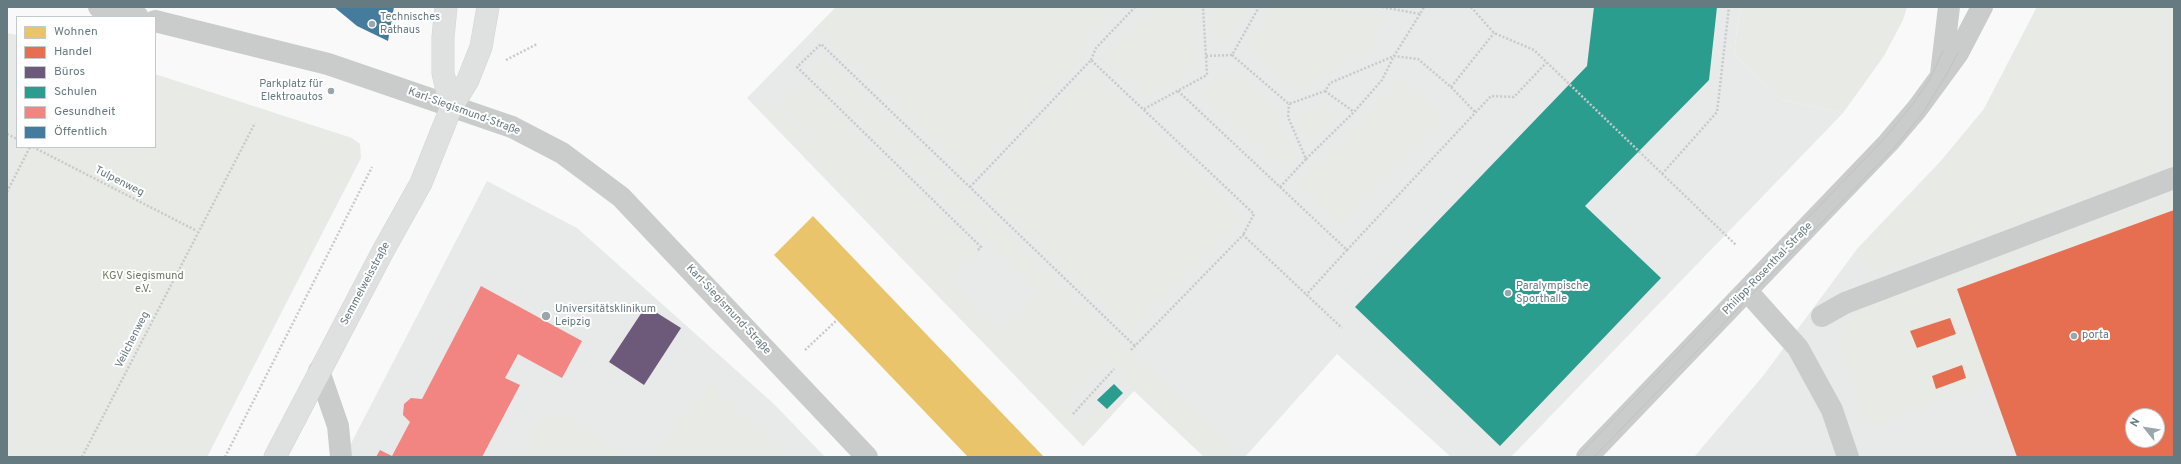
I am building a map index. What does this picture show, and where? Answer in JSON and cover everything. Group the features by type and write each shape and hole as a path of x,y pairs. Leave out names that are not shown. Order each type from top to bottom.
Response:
{"main road":[{"path":"446,7 443,37 444,73 451,108"},
{"name":"Semmelweisstraße","path":"275,457 319,371 421,183 451,108 468,80 481,47 488,7"}],"street":[{"path":"99,7 134,16"},
{"path":"1948,7 1950,52"},
{"path":"1950,52 1962,7"},
{"path":"1950,52 1977,7"},
{"name":"Philipp-Rosenthal-Straße","path":"1587,457 1746,292 1888,142 1917,109 1941,74 1950,52 1982,7"},
{"name":"Karl-Siegismund-Straße","path":"156,21 328,64 451,108 512,127 562,152 621,197 867,457"},
{"path":"1822,316 1845,303 2174,178"},
{"path":"1746,292 1798,348 1832,410 1848,457"},
{"path":"319,371 338,426 341,457"}],"path":[{"path":"970,188 1091,60 1096,48 1134,7"},
{"path":"1144,109 1207,75 1202,7"},
{"path":"1232,55 1259,7"},
{"path":"1382,7 1420,14"},
{"path":"1280,187 1354,112 1382,80 1394,56 1424,7"},
{"path":"1471,7 1494,33 1534,50 1736,245"},
{"path":"1662,174 1717,112 1729,7"},
{"path":"1451,87 1494,33"},
{"path":"978,250 981,247 798,67 821,44 1135,346"},
{"path":"1206,56 1232,55 1290,104"},
{"path":"1290,104 1325,91 1330,83 1394,56 1418,59 1451,87 1476,113"},
{"path":"1091,60 1254,214 1242,235 1131,350"},
{"path":"1306,295 1491,96 1514,97 1546,62"},
{"path":"1178,91 1347,250"},
{"path":"1325,91 1354,112"},
{"path":"1290,104 1288,117 1306,159"},
{"name":"Veilchenweg","path":"82,457 197,231 255,123"},
{"path":"7,134 16,138"},
{"path":"7,192 29,148"},
{"name":"Tulpenweg","path":"35,148 197,231"},
{"path":"225,457 372,167"},
{"path":"1242,235 1342,328"},
{"path":"785,370 836,320"},
{"path":"1073,414 1114,368"}],"shaded area":[{"path":"836,7 1740,7 1734,54 1782,100 1843,113 1511,457 1451,457 1337,354 1245,457 1204,457 1134,391 1083,446 747,98"},
{"path":"2037,7 2174,7 2174,457 1694,457 1763,376 1857,249 1941,161 1984,109"},
{"name":"Universitätsklinikum Leipzig","path":"487,181 577,228 774,404 825,457 344,457"}],"green space":[{"path":"836,7 1120,7 1088,40 1081,61 971,178 815,29"},
{"path":"1152,7 1193,7 1197,69 1145,99 1101,59"},
{"path":"1212,7 1249,7 1228,42 1212,42"},
{"path":"1269,7 1314,7 1387,16 1373,50 1353,58 1310,85 1293,92 1246,47"},
{"path":"1740,7 1907,7 1903,20 1884,56 1843,113 1782,100 1734,54"},
{"path":"2037,7 2174,7 2174,166 1868,277 1857,249 1941,161 1984,109"},
{"name":"KGV Siegismund e.V.","path":"7,33 16,35 16,148 156,148 156,74 352,138 360,144 361,158 207,457 7,457"},
{"path":"824,56 1235,449 1227,457 1205,457 1107,361 1064,405 1080,422 1101,404 1112,415 1083,446 755,106 764,97 812,143 815,140 778,105 804,78 840,113 838,116 978,250 957,272 949,278 1000,331 1037,294 809,72"},
{"path":"1090,70 1243,217 1131,334 978,187"},
{"path":"1235,70 1279,112 1295,160 1285,171 1279,169 1204,100 1199,85"},
{"path":"1400,76 1446,117 1339,227 1294,187"},
{"path":"1327,102 1339,114 1337,119 1309,146 1296,115"},
{"path":"2174,194 2174,210 1957,289 1990,383 1866,428 1836,335 1855,311"},
{"path":"711,381 789,457 650,457"},
{"path":"570,416 628,457 519,457 541,418"}],"building: Wohnen":[{"path":"813,216 1044,457 968,457 774,255"}],"building: Handel":[{"name":"porta","path":"2174,210 2174,457 2017,457 1957,289"},
{"path":"1950,318 1956,334 1917,348 1910,331"},
{"path":"1962,365 1966,378 1936,389 1932,376"}],"building: Büros":[{"path":"646,306 681,328 644,385 609,362"}],"building: Schulen":[{"name":"Paralympische Sporthalle","path":"1594,7 1717,7 1709,80 1585,206 1661,278 1500,446 1355,307 1587,66"},
{"path":"1114,384 1123,393 1107,409 1097,400"}],"building: Gesundheit":[{"path":"481,286 582,341 562,378 518,354 505,378 520,385 482,457 376,457 380,450 392,456 410,422 403,415 404,404 411,398 422,399"}],"building: Öffentlich":[{"name":"Technisches Rathaus","path":"334,7 394,7 388,41 357,26"}],"tram line":[{"path":"1577,457 1884,139 1912,105 1930,79 1943,51"},
{"path":"1594,457 1894,148 1923,113 1958,53"}],"place":[{"name":"Technisches Rathaus","path":"372,24"},
{"name":"Parkplatz für Elektroautos","path":"331,91"},
{"name":"Paralympische Sporthalle","path":"1508,293"},
{"name":"Universitätsklinikum Leipzig","path":"546,316"},
{"name":"porta","path":"2074,336"}]}
